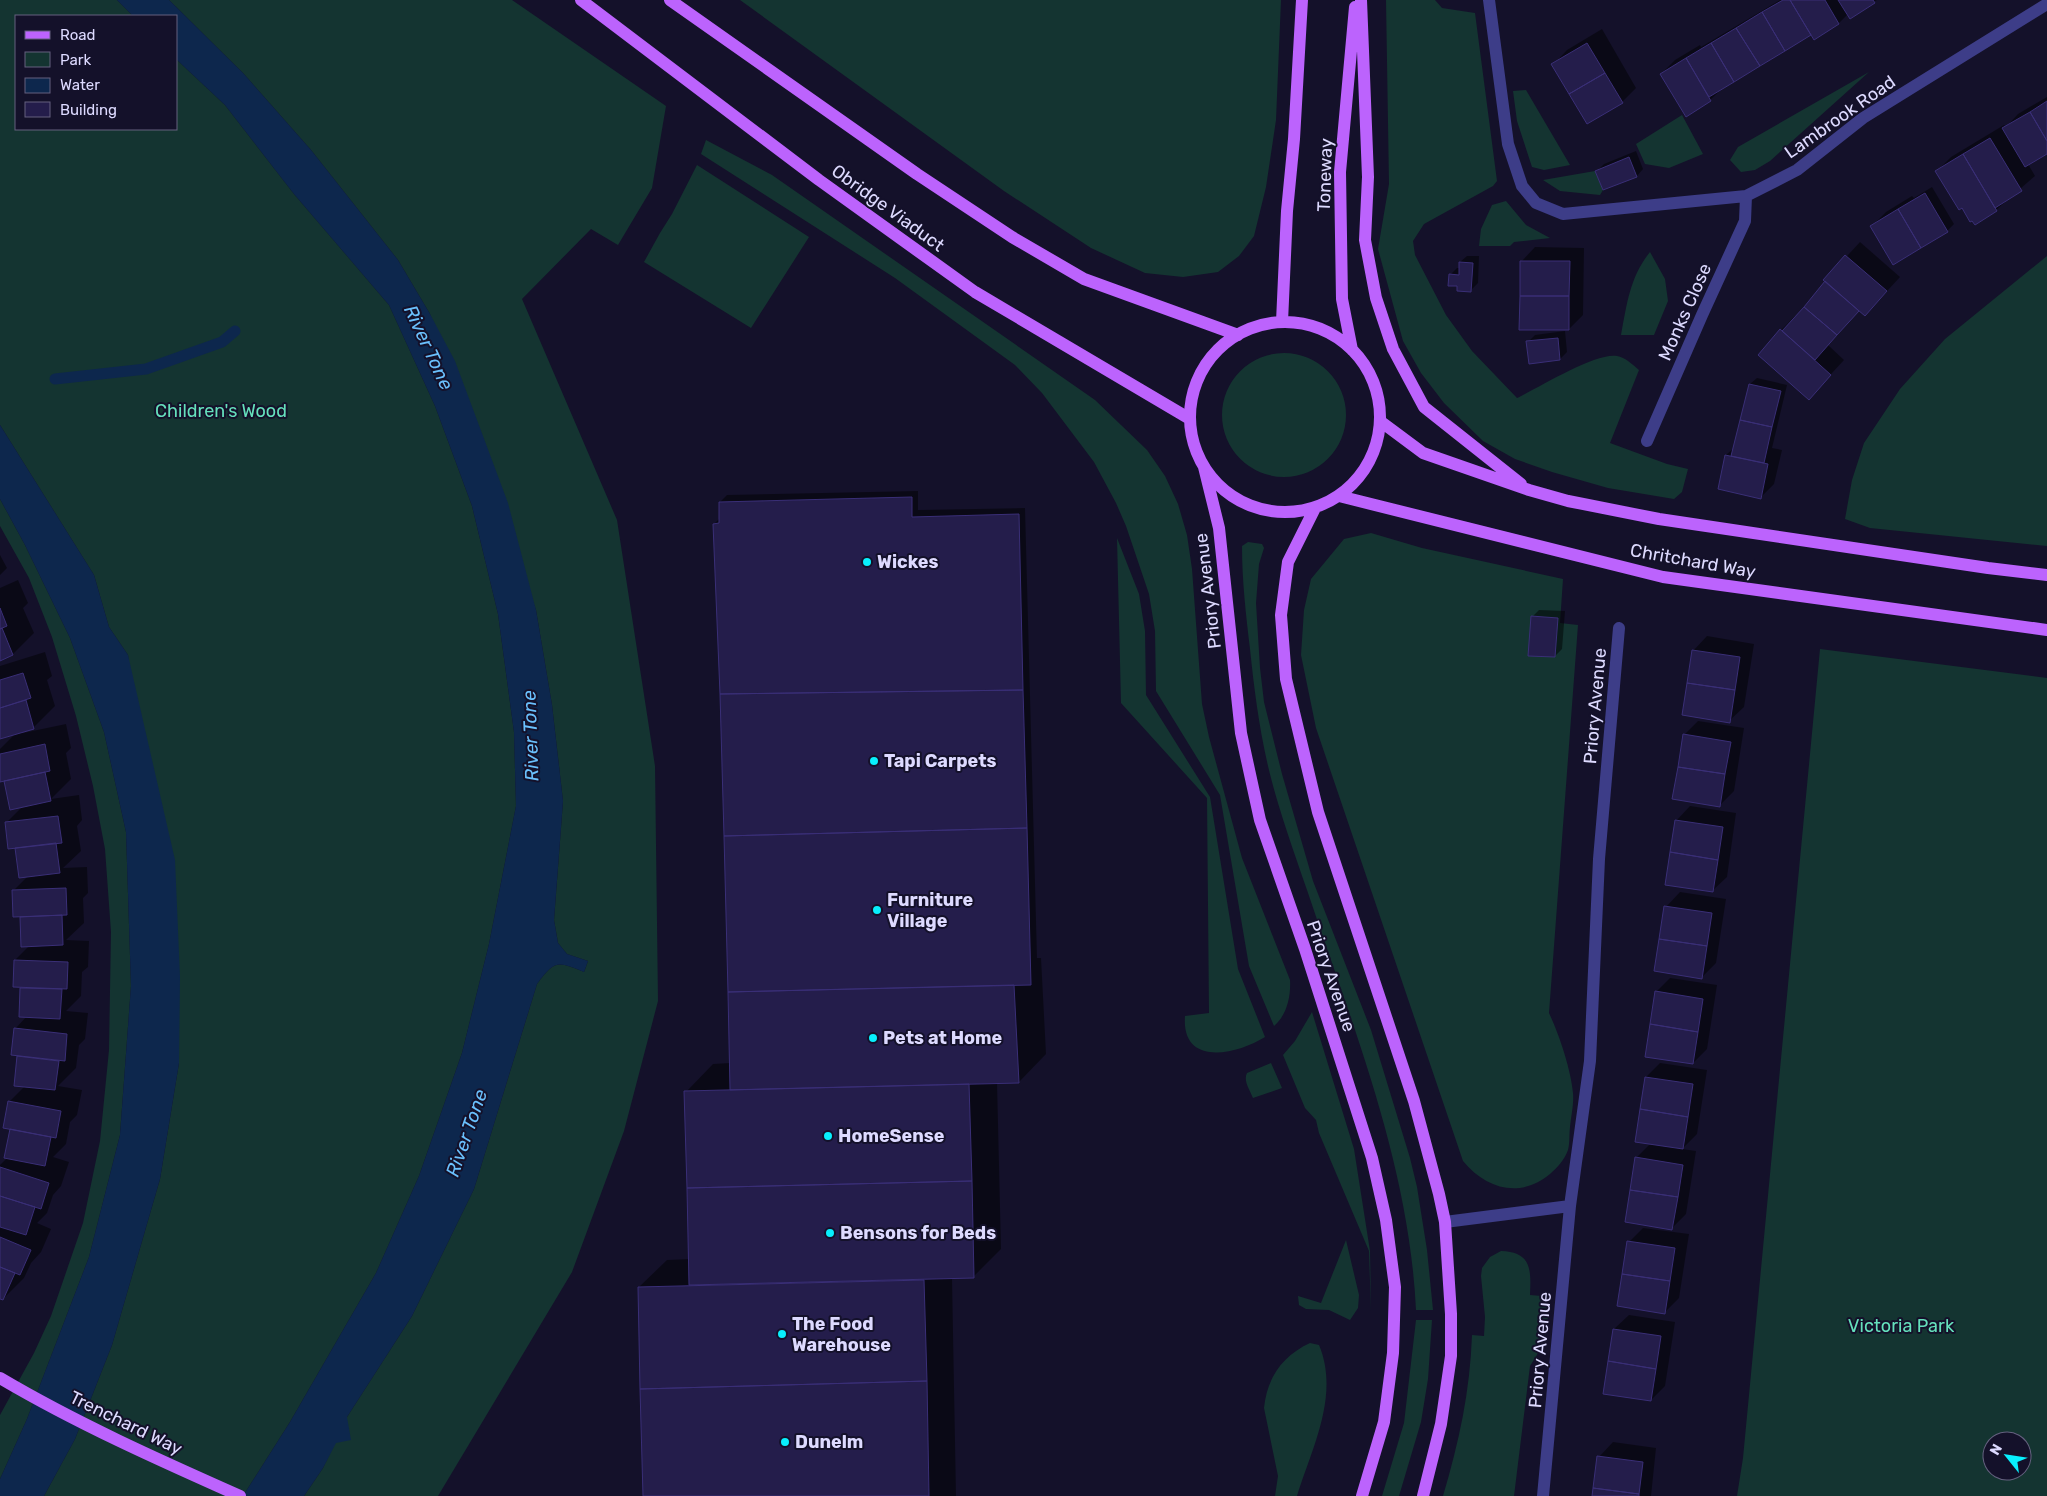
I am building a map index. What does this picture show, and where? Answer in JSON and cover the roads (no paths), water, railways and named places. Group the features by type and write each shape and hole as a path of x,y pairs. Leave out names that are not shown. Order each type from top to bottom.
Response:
{"main road":[{"name":"Obridge Viaduct","path":"581,0 819,180 975,292 1190,419"},
{"path":"670,0 917,174 1012,237 1084,279 1238,335"},
{"name":"Toneway","path":"1282,322 1287,210 1294,139 1302,0"},
{"name":"Toneway","path":"1352,350 1342,300 1340,172 1356,0"},
{"path":"1361,0 1368,167 1365,240 1376,298 1393,349 1424,407 1529,490"},
{"path":"1282,322 1308,325 1332,334 1352,350 1368,371 1378,396 1380,421 1376,443 1368,463 1356,481 1339,496 1315,508 1290,512 1265,510 1241,502 1220,487 1204,467 1194,444 1190,419 1193,394 1202,371 1218,351 1238,335 1259,326 1282,322"},
{"name":"Chritchard Way","path":"1380,421 1423,453 1529,490 1568,501 1659,519 2047,575"},
{"name":"Priory Avenue","path":"1204,467 1219,528 1241,733 1260,820 1305,949 1372,1158 1386,1220 1395,1287 1393,1353 1384,1422 1362,1496"},
{"name":"Chritchard Way","path":"1339,496 1663,577 2047,630"},
{"path":"1315,508 1288,562 1280,615 1286,679 1318,812 1414,1101 1445,1222 1451,1314 1451,1356 1441,1424 1423,1496"},
{"name":"Trenchard Way","path":"0,1378 152,1456 240,1496"}],"street":[{"name":"Lambrook Road","path":"1489,0 1508,144 1522,186 1536,203 1563,214 1746,196 1797,170 1864,118 2047,4"},
{"name":"Monks Close","path":"1647,441 1702,315 1746,221 1746,196"},
{"name":"Priory Avenue","path":"1543,1496 1570,1206 1590,1061 1599,859 1619,628"},
{"path":"1445,1222 1570,1206"}],"water":[{"name":"River Tone","path":"117,0 169,0 243,73 311,150 398,260 455,361 508,503 536,610 552,705 563,801 554,920 558,943 567,954 588,961 584,972 568,966 557,965 548,970 537,984 474,1189 412,1316 347,1417 351,1440 336,1443 323,1468 304,1496 243,1496 290,1422 376,1273 419,1176 462,1053 489,944 516,806 514,732 498,614 472,506 435,406 389,305 294,194 225,105 178,61 178,15 132,15"},
{"path":"0,425 94,575 109,627 128,655 175,860 180,977 179,1063 160,1179 112,1345 75,1439 44,1496 0,1496 0,1479 27,1419 89,1257 120,1135 131,986 126,832 104,732 70,638 25,545 0,499"}],"waterway":[{"path":"55,379 146,369 222,342 235,331"}],"place":[{"name":"Wickes","path":"867,562"},
{"name":"Tapi Carpets","path":"874,761"},
{"name":"Furniture Village","path":"877,910"},
{"name":"Pets at Home","path":"873,1038"},
{"name":"HomeSense","path":"828,1136"},
{"name":"Bensons for Beds","path":"830,1233"},
{"name":"The Food Warehouse","path":"782,1334"},
{"name":"Dunelm","path":"785,1442"}],"park label":[{"name":"Children's Wood","path":"221,411"},
{"name":"Victoria Park","path":"1901,1326"}]}
